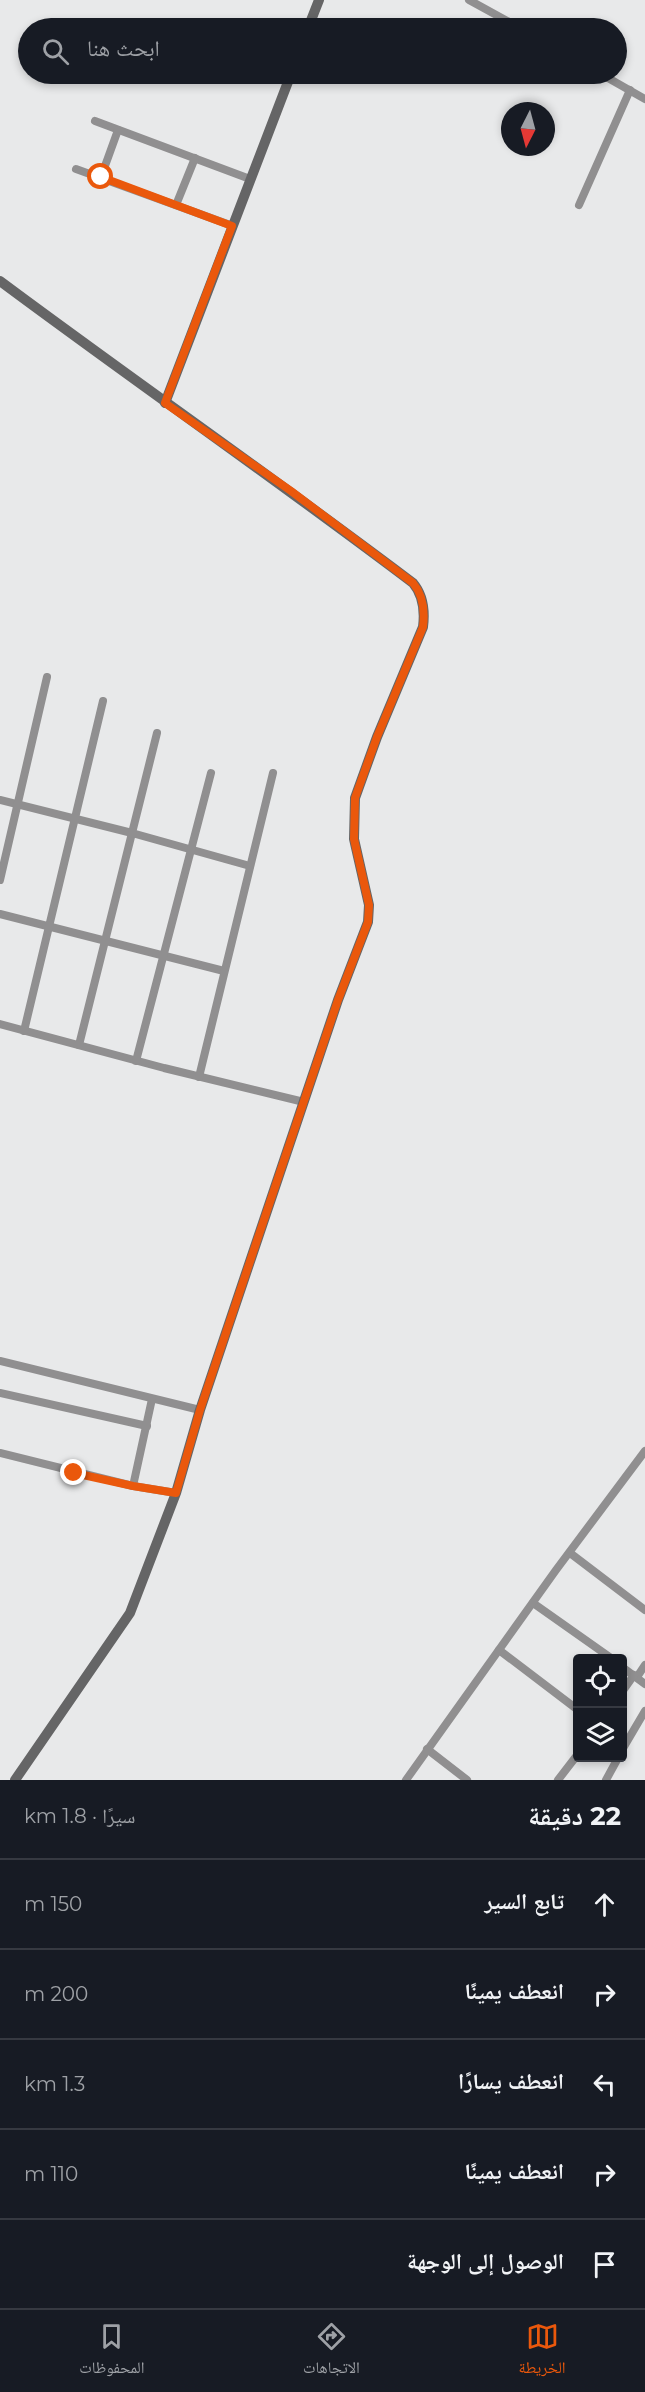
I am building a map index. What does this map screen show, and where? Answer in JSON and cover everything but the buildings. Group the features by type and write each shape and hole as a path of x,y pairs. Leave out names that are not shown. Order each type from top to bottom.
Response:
{"street":[{"path":"312,18 319,0"},
{"path":"469,0 502,18"},
{"path":"165,403 287,84"},
{"path":"619,84 645,99"},
{"path":"579,205 630,90"},
{"path":"95,121 250,179"},
{"path":"101,177 118,130"},
{"path":"176,205 195,158"},
{"path":"76,169 232,226"},
{"path":"0,281 165,403 291,491 413,583 424,605 423,627 377,737 355,798 354,839 370,914 200,1410 176,1493 130,1613 15,1780"},
{"path":"0,880 47,677"},
{"path":"24,1031 47,926 103,701"},
{"path":"79,1045 107,941 157,733"},
{"path":"136,1061 211,773"},
{"path":"199,1077 273,773"},
{"path":"0,800 250,866"},
{"path":"0,914 224,971"},
{"path":"0,1024 136,1061 304,1102"},
{"path":"0,1361 200,1410"},
{"path":"0,1394 147,1426"},
{"path":"133,1486 152,1399"},
{"path":"406,1780 645,1451"},
{"path":"0,1453 133,1486 176,1493"},
{"path":"570,1553 645,1610"},
{"path":"533,1603 603,1654"},
{"path":"499,1650 575,1708"},
{"path":"627,1686 645,1665"},
{"path":"627,1670 645,1684"},
{"path":"627,1741 645,1710"},
{"path":"427,1749 467,1780"},
{"path":"558,1780 573,1760"},
{"path":"606,1780 616,1762"}],"route":[{"path":"74,1473 176,1493 200,1410 338,1000 368,922 369,905 354,839 356,792 423,627 425,612 418,589 413,583 291,491 165,403 232,226 101,177"}]}
